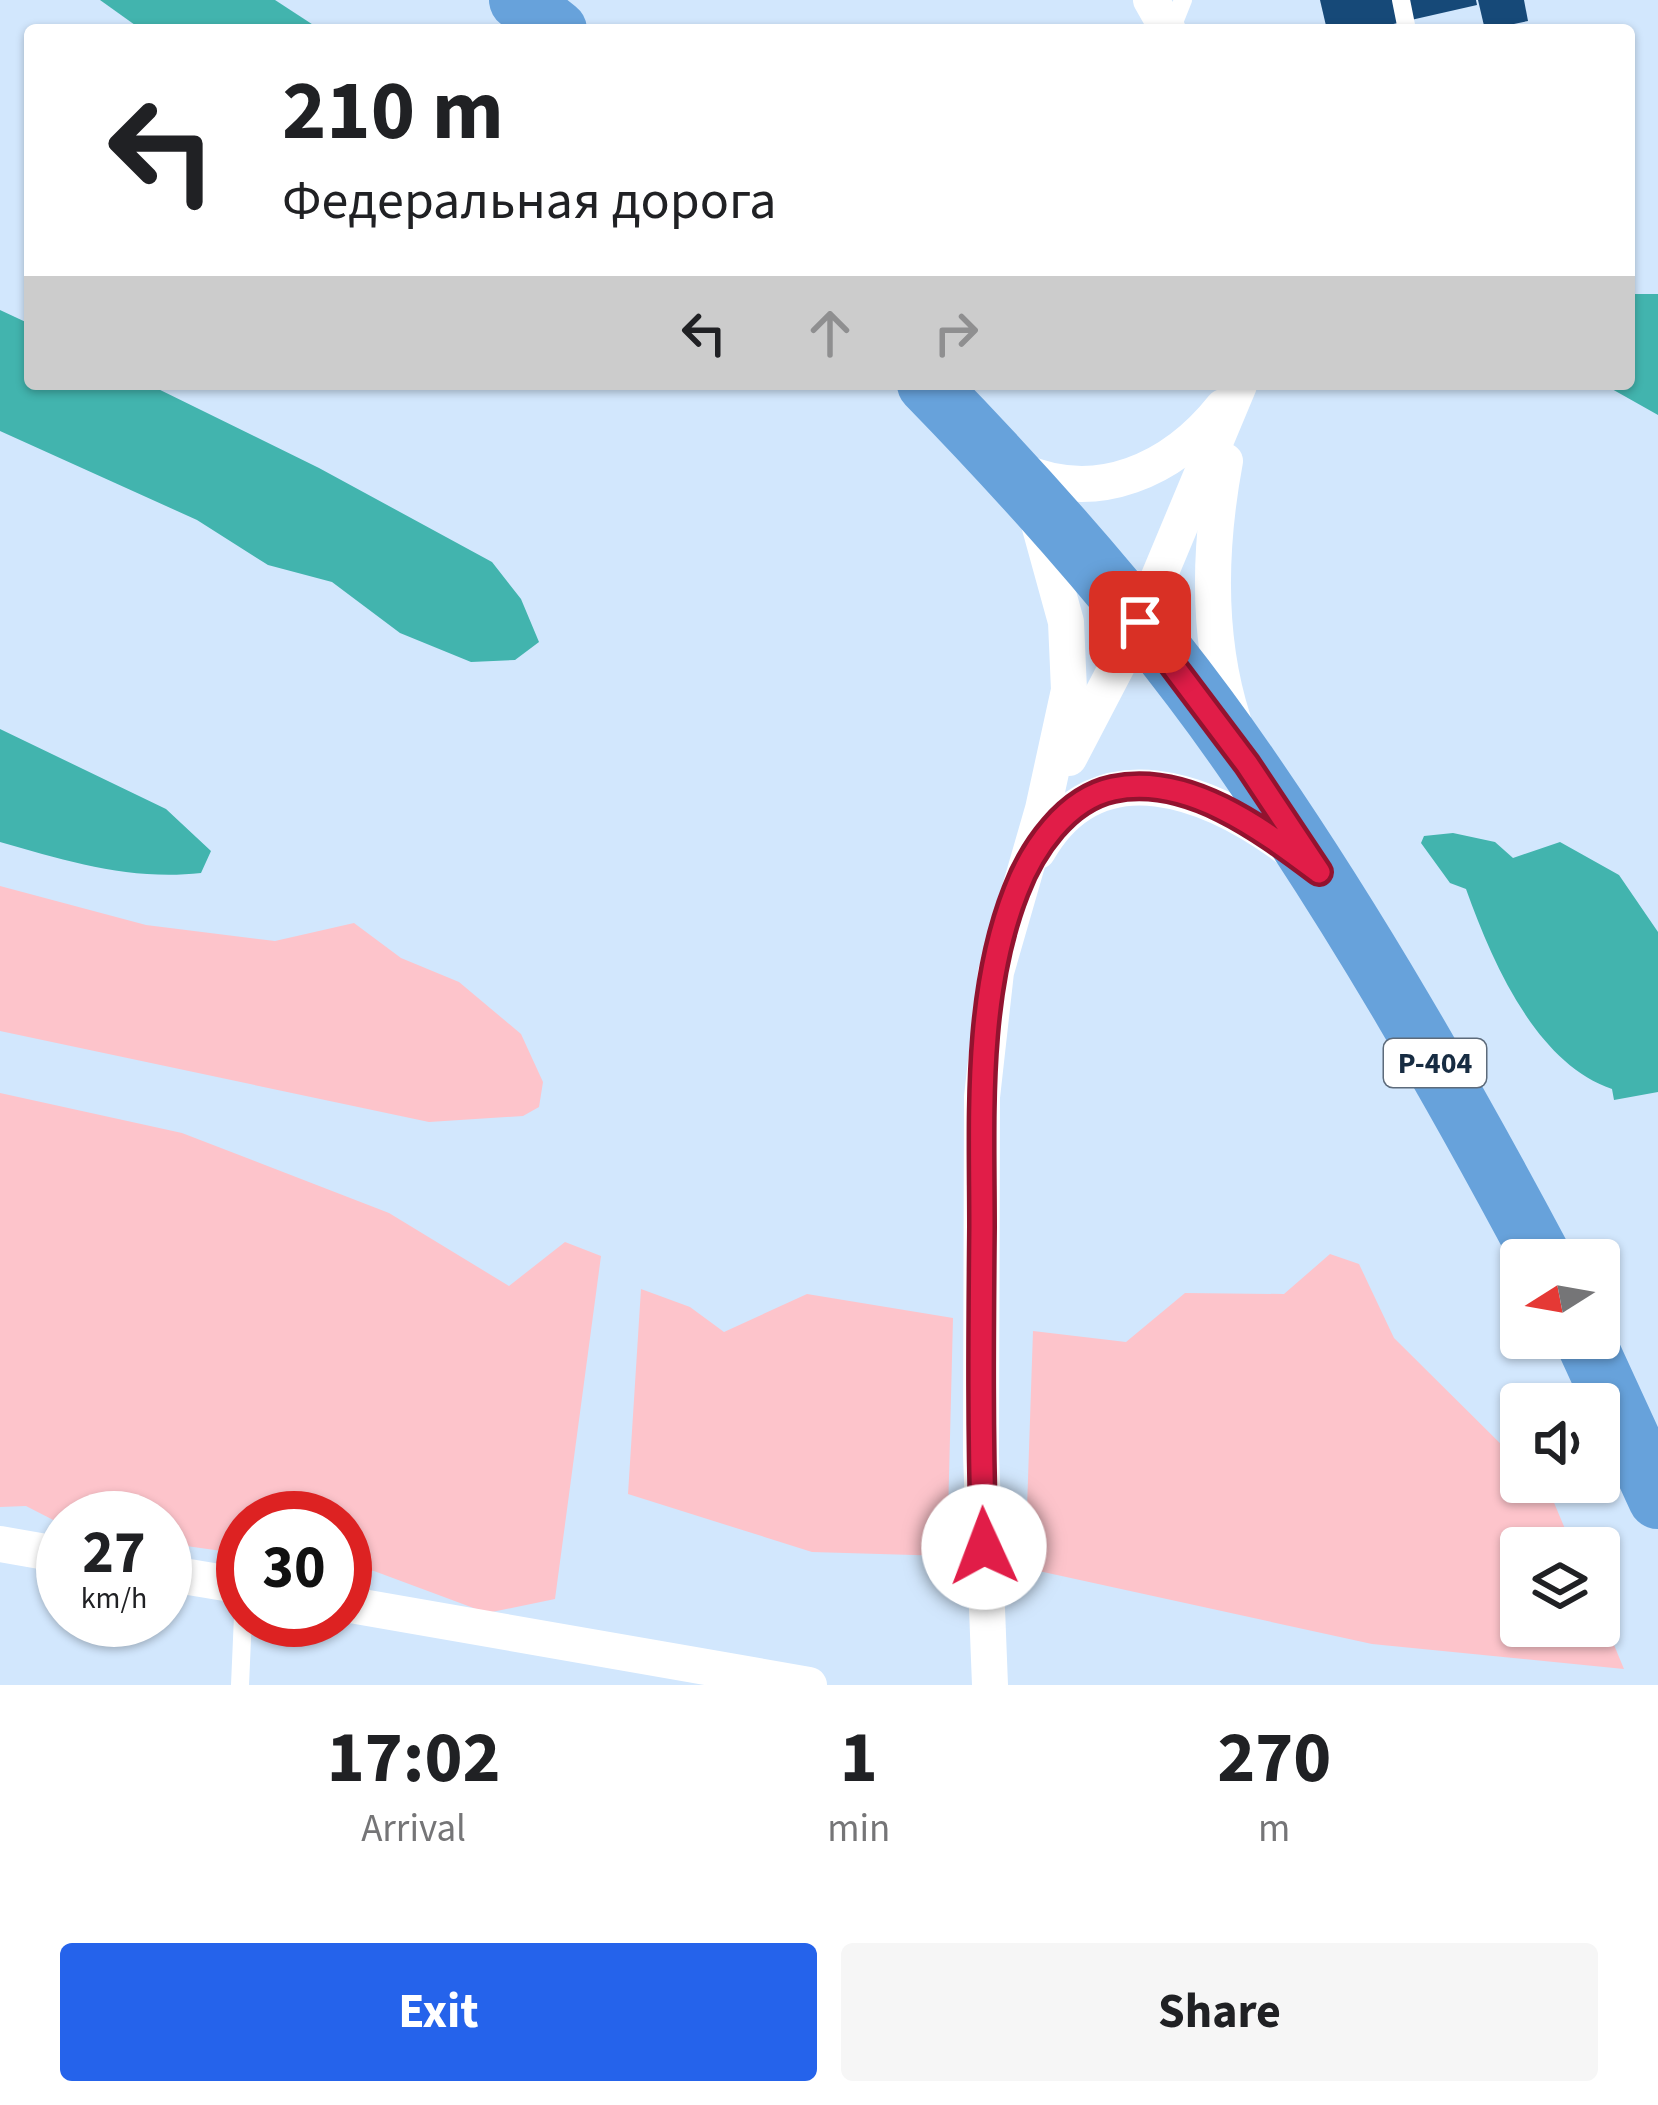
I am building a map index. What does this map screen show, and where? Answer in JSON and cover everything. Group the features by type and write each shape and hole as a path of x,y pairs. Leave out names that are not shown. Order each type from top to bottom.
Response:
{"highway":[{"path":"519,0 549,24"},
{"name":"Р-404","path":"933,390 1004,464 1140,622 1247,764 1426,1047 1532,1239"},
{"path":"1594,1359 1658,1499"}],"street":[{"path":"1004,464 1072,485 1135,475 1167,462 1194,439 1234,390"},
{"path":"1043,809 1140,622 1237,390"},
{"path":"1238,390 1218,496 1212,578 1224,692 1247,764"},
{"path":"990,1685 981,1455 982,1097 996,972 1066,720 1066,622 1048,546 1004,464"},
{"path":"1016,891 1052,826 1078,804 1111,789 1193,797 1241,818 1319,872"},
{"path":"0,1544 36,1550"},
{"path":"372,1609 809,1685"}],"lane":[{"path":"240,1685 242,1647"}],"shaded area":[{"path":"100,0 275,0 312,24 134,24"},
{"path":"1635,294 1658,294 1658,415 1614,390 1635,390"},
{"path":"0,310 24,321 24,390 160,390 319,468 492,562 521,599 539,642 515,660 471,662 400,633 332,582 268,565 197,520 0,431"},
{"path":"0,729 166,809 211,851 201,873 124,872 0,842"},
{"path":"1453,833 1495,842 1513,858 1560,842 1619,875 1658,932 1658,1092 1614,1100 1612,1089 1585,1076 1540,1034 1504,978 1466,889 1450,883 1421,843 1424,836"},
{"path":"0,886 146,925 275,941 354,923 401,958 459,982 521,1034 543,1082 539,1107 523,1116 429,1122 0,1031"},
{"path":"0,1093 182,1133 389,1213 509,1286 565,1242 601,1256 555,1599 487,1613 372,1571 372,1491 216,1491 216,1550 192,1547 192,1491 36,1491 36,1511 26,1506 0,1507"},
{"path":"1330,1254 1359,1264 1394,1338 1500,1443 1500,1503 1554,1503 1564,1527 1500,1527 1500,1647 1615,1647 1624,1669 1372,1644 1025,1568 1033,1331 1126,1342 1185,1293 1284,1294"},
{"path":"641,1289 690,1307 724,1332 807,1294 953,1318 947,1556 812,1552 628,1494"}],"building":[{"path":"1320,0 1476,0 1477,5 1393,24 1326,24"},
{"path":"1478,0 1524,0 1528,21 1484,24"}],"route":[{"path":"984,1547 982,1097 996,972 1016,891 1052,826 1078,804 1111,789 1150,786 1193,797 1241,818 1319,872 1247,764 1140,622"}]}
